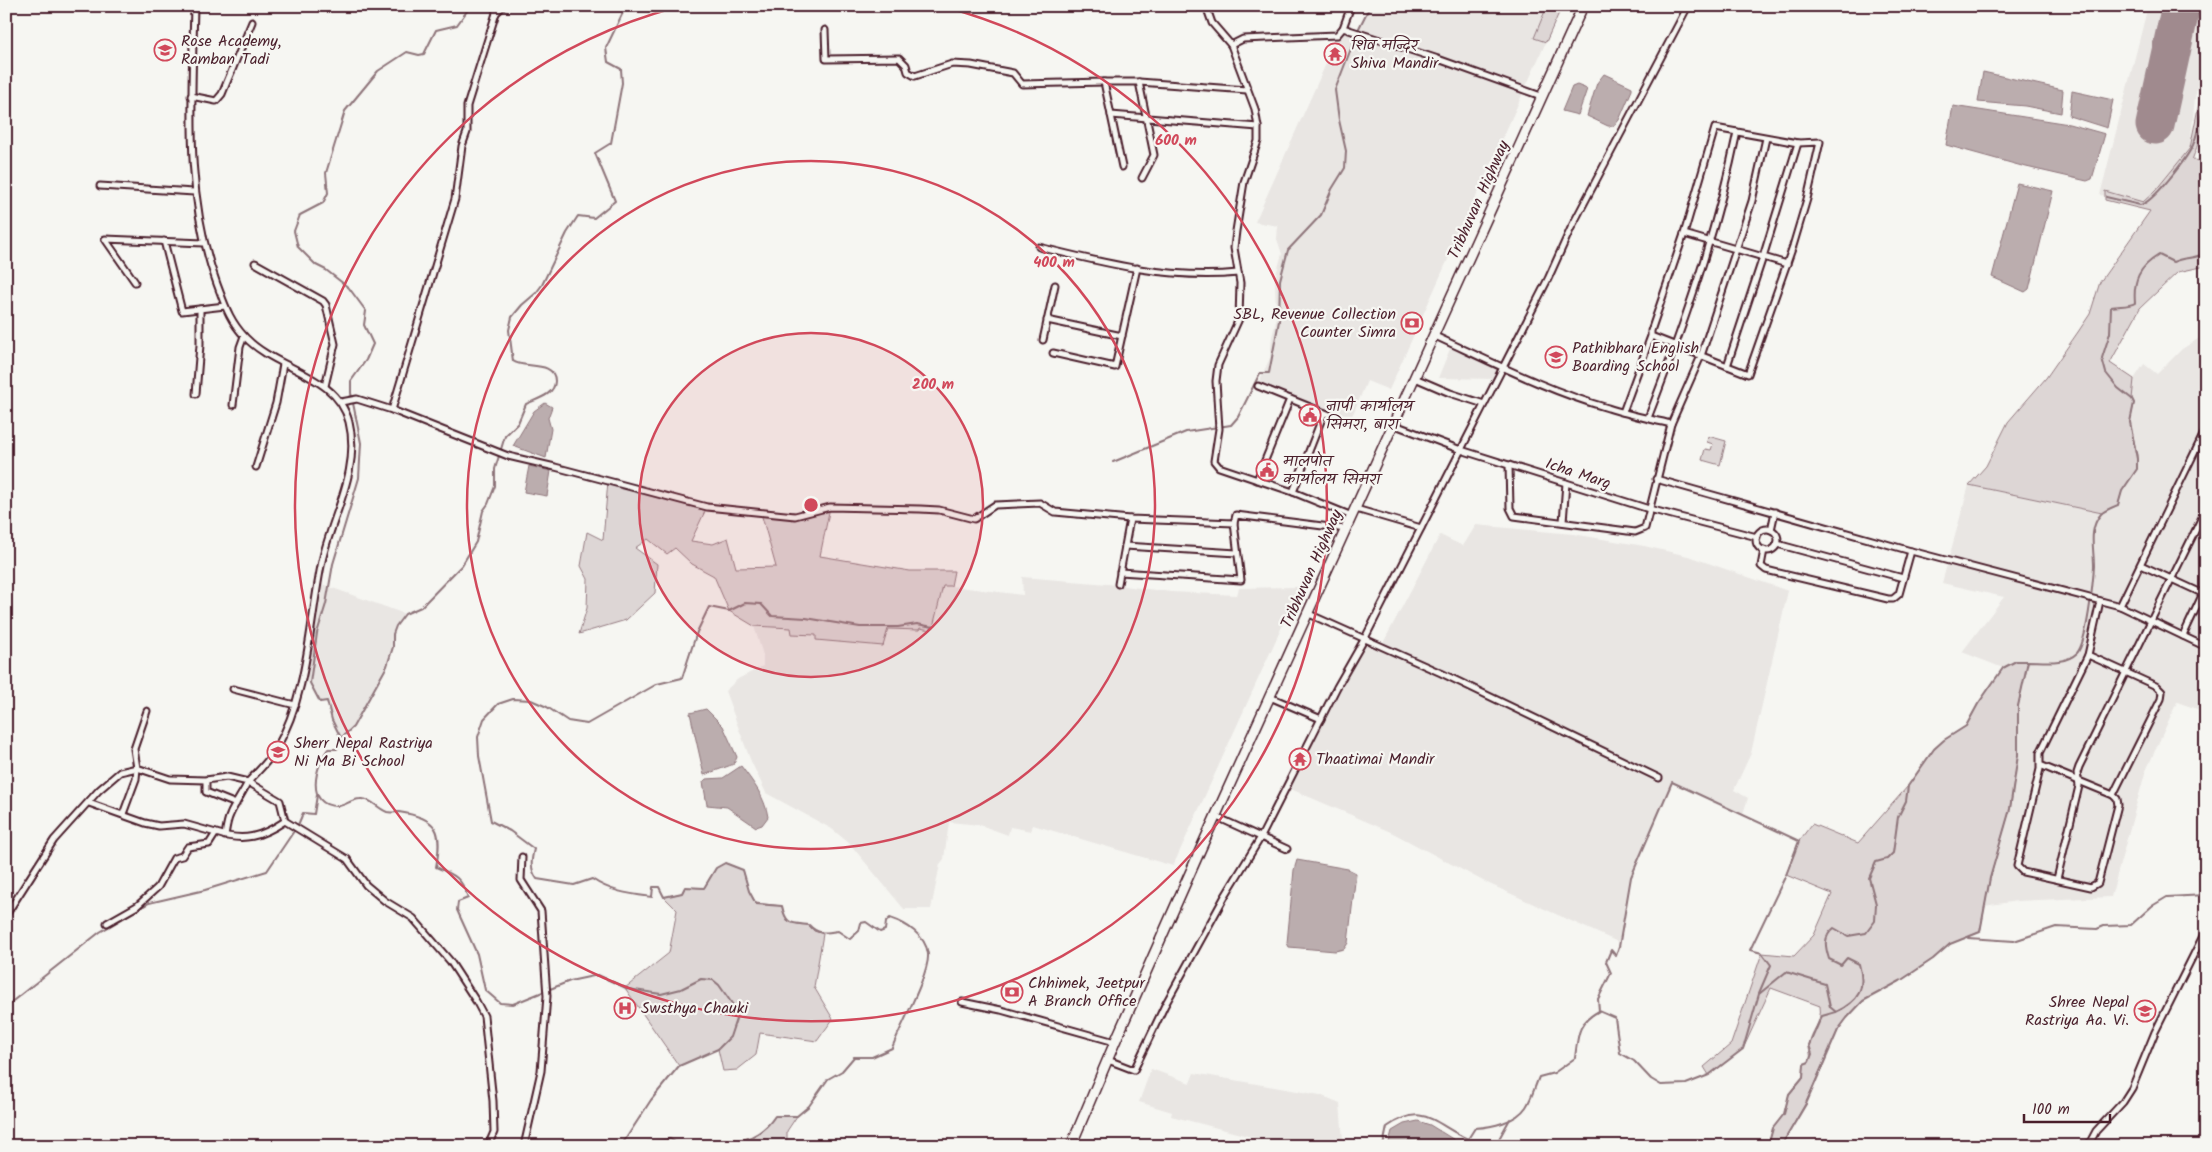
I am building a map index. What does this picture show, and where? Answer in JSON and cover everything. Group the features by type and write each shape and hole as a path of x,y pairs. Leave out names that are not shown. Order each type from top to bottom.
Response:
{"highway":[{"name":"Tribhuvan Highway","path":"1071,1146 1115,1042 1583,6"}],"street":[{"path":"194,6 191,96 194,192 204,242 225,306 244,336 260,351 325,386 344,402 352,442 350,465 344,493 322,560 313,624 295,705 276,749 248,782 230,813 225,836"},
{"path":"495,6 496,13"},
{"path":"392,410 455,199 462,146 467,132 467,106 496,13 502,6"},
{"path":"1206,6 1212,23 1231,45 1255,109 1258,127 1258,141 1244,182 1234,248 1240,283 1239,318 1218,365 1219,426 1214,461 1219,467 1354,513 1420,528"},
{"path":"1231,45 1243,39 1337,35 1343,28 1351,6"},
{"path":"1108,1060 1134,1070 1179,980 1225,896 1261,837 1365,638 1503,369 1576,219 1688,6"},
{"path":"191,96 216,101 222,94 252,22"},
{"path":"1343,28 1438,59 1541,96"},
{"path":"825,30 826,59 899,58 906,64 908,72 915,76 952,64 971,64 1013,73 1022,84 1139,82 1247,90"},
{"path":"1104,82 1122,167"},
{"path":"1139,82 1154,155 1142,178"},
{"path":"1111,115 1258,127"},
{"path":"1623,412 1651,336 1651,331 1684,234 1715,128 1798,143 1820,142 1807,199 1787,264 1748,374 1651,336"},
{"path":"1648,418 1676,345 1710,241 1726,188 1737,132"},
{"path":"1509,465 1511,513 1519,517 1638,532 1646,525 1656,479 1672,424 1701,356 1752,201 1766,138"},
{"path":"1727,366 1798,143"},
{"path":"100,186 194,192"},
{"path":"1684,234 1787,264"},
{"path":"135,282 105,239 204,242"},
{"path":"164,241 182,310 225,306"},
{"path":"1039,247 1082,258 1198,276 1238,273"},
{"path":"255,264 282,277 323,301 326,305 335,344 325,386"},
{"path":"1052,353 1115,366 1137,268"},
{"path":"1043,340 1055,286"},
{"path":"196,394 200,345 200,309"},
{"path":"1047,320 1122,336"},
{"path":"233,405 240,347 244,336"},
{"path":"1435,336 1503,369 1585,401 1672,424"},
{"path":"256,467 276,403 283,364"},
{"path":"1415,378 1450,393 1484,404"},
{"path":"1258,386 1345,421"},
{"path":"344,402 357,399 392,410 508,456 707,507 795,516 830,507 939,510 974,520 995,505 1040,503 1055,512 1130,519 1234,524"},
{"path":"1257,480 1290,399"},
{"path":"1293,492 1324,413"},
{"name":"Icha Marg","path":"1395,425 1461,450 1649,509 1757,537"},
{"path":"2120,606 2206,429"},
{"path":"1656,479 1911,551 2120,606 2206,647"},
{"path":"1563,522 1566,483"},
{"path":"2057,879 2079,786 2077,779 2079,767 2206,510"},
{"path":"1770,530 1775,512"},
{"path":"1120,572 1241,580 1234,524 1236,514 1346,530"},
{"path":"1118,584 1130,519"},
{"path":"1770,530 1778,537 1777,544 1772,550 1764,550 1758,545 1757,537 1761,532 1770,530"},
{"path":"1777,544 1903,578"},
{"path":"1125,546 1237,553"},
{"path":"1764,550 1762,566 1766,570 1888,599 1893,599 1899,594 1911,551"},
{"path":"2141,565 2204,594"},
{"path":"2183,636 2206,587"},
{"path":"2040,766 2113,794 2117,799 2118,805 2098,882 2091,887 2023,872 2017,866 2040,766 2040,753 2088,655 2100,601"},
{"path":"1309,614 1365,638 1659,778"},
{"path":"2088,655 2156,686 2162,692 2162,696 2113,794"},
{"path":"233,689 295,705"},
{"path":"1270,697 1321,720"},
{"path":"123,814 136,779 137,768 134,749 147,711"},
{"path":"6,915 54,840 100,790 120,772 137,768 170,779 206,780 227,777 248,782 280,801 285,821 347,858 366,885 385,901 413,918 450,961 484,1016 493,1101 494,1132 488,1146"},
{"path":"206,780 206,792 236,804"},
{"path":"89,803 145,823 159,826 184,824 234,838 259,836 285,821"},
{"path":"1217,817 1287,849"},
{"path":"107,923 137,906 158,887 174,858 182,856 188,846 209,844 216,833"},
{"path":"522,858 521,880 541,911 547,996 541,1072 524,1146"},
{"path":"2088,1146 2096,1131 2123,1102 2132,1088 2155,1032 2206,930"},
{"path":"962,1002 1001,1010 1115,1042"}],"shaded area":[{"path":"1370,6 1547,6 1534,38 1546,42 1389,390 1367,381 1350,421 1324,413 1258,384 1270,358 1276,321 1275,278 1282,254 1277,239 1278,226 1255,222 1338,37 1337,35 1343,28 1359,33 1359,28"},
{"path":"1547,6 1562,6 1546,42 1534,38"},
{"path":"2148,6 2206,6 2206,45 2195,98 2190,148 2155,191 2143,202 2100,195"},
{"path":"2206,68 2204,114 2200,136 2192,160 2206,161 2206,266 2178,272 2140,308 2110,363 2134,379 2132,399 2134,403 2130,422 2137,455 2137,469 2122,491 2118,505 2102,513 1969,485 1986,466 2008,422 2046,378 2090,314 2100,282 2150,211 2105,200 2105,191 2143,202 2155,191 2190,148"},
{"path":"1983,72 2063,90 2061,113 2025,106 1978,102"},
{"path":"1604,74 1632,87 1619,120 1614,126 1608,126 1587,116 1597,83"},
{"path":"1577,85 1587,89 1578,115 1562,111 1572,87"},
{"path":"2072,91 2113,100 2107,128 2069,116"},
{"path":"1953,106 2069,124 2105,134 2092,179 2087,181 2022,166 1946,145"},
{"path":"2017,183 2053,191 2029,289 2025,292 1992,277"},
{"path":"2206,334 2206,712 2177,702 2145,773 2111,897 2017,901 1984,906 2010,809 2018,755 2018,706 2028,662 2010,663 2003,668 1962,652 2004,597 1942,583 1969,485 2102,513 2118,505 2122,491 2137,469 2137,455 2130,422 2134,403 2132,399 2134,379 2144,364 2157,374 2182,349"},
{"path":"1452,344 1503,369 1498,379 1438,378"},
{"path":"545,403 552,407 548,418 551,429 546,458 513,446 534,411"},
{"path":"1708,436 1726,441 1720,465 1702,460 1705,449 1711,450 1713,444 1707,442"},
{"path":"529,466 551,471 547,496 524,492"},
{"path":"608,481 707,507 691,541 713,544 728,538 736,568 776,567 761,513 795,516 830,507 820,556 910,571 954,571 951,586 943,586 933,627 930,630 920,628 919,630 888,629 883,646 816,640 816,635 792,634 791,628 754,626 729,611 714,576 692,564 675,548 667,554 648,539 635,548 657,564 655,593 626,620 579,634 587,608 588,579 581,566 587,532 603,540"},
{"path":"1476,525 1573,534 1644,546 1688,556 1788,591 1751,753 1734,790 1748,798 1743,814 1672,782 1631,877 1620,943 1485,882 1393,833 1286,787 1365,638 1382,645 1440,535 1463,546"},
{"path":"1022,577 1108,584 1171,592 1237,595 1239,588 1300,587 1173,866 1033,825 1031,831 1010,827 1008,835 980,825 949,822 944,859 940,864 931,909 904,909 850,844 832,829 766,793 750,759 725,691 738,679 763,666 763,655 754,626 791,628 792,634 816,635 817,640 888,629 918,630 919,628 930,630 943,585 1023,595"},
{"path":"319,583 405,614 396,626 393,647 387,666 352,728 341,738 332,720 327,701 320,702 310,683 301,682"},
{"path":"2016,661 2028,661 2018,706 2018,755 2010,809 1990,878 1980,932 1950,944 1933,959 1900,981 1863,1001 1838,1030 1805,1104 1781,1146 1768,1146 1773,1128 1784,1114 1789,1094 1803,1077 1804,1064 1809,1062 1809,1046 1820,1017 1820,1006 1771,988 1743,1049 1709,1075 1704,1067 1731,1044 1762,953 1794,956 1814,935 1832,894 1786,875 1799,841 1812,824 1858,843 1908,786 1934,749 1966,726 1978,704 2003,668"},
{"path":"706,709 723,726 737,757 734,764 704,775 690,713"},
{"path":"741,766 758,790 768,817 762,825 756,827 727,807 707,805 703,782 706,779 723,778"},
{"path":"1297,860 1348,869 1356,873 1348,943 1344,949 1335,951 1289,947 1287,943 1294,870"},
{"path":"725,863 743,870 749,891 756,903 782,906 785,917 790,922 809,925 814,931 823,934 814,987 833,1019 817,1041 760,1033 756,1055 737,1070 723,1071 718,1049 679,1066 625,988 669,953 677,910 664,897 682,893 685,887 704,888 716,868"},
{"path":"1151,1069 1190,1083 1194,1073 1320,1095 1340,1103 1343,1140 1305,1146 1287,1146 1171,1116 1172,1112 1139,1102"},
{"path":"775,1116 797,1116 787,1131 787,1142 766,1146 702,1146 734,1143 753,1136 761,1131"},
{"path":"1418,1121 1430,1125 1464,1146 1388,1146 1392,1131 1404,1124"}],"waterway":[{"path":"473,6 457,25 436,30 424,54 419,55 407,52 378,71 345,111 326,173 328,193 323,203 300,215 294,231 298,247 316,265 326,270 349,288 366,311 364,325 373,344 366,360 351,381 351,393 361,443 359,478 333,564 326,604 317,633 310,683 320,702 327,701 332,720 341,738 337,749 328,749 320,764 317,774 317,792 320,800 327,804 341,806 354,800 364,799 387,812 412,815 430,822 438,835 439,844 436,867 453,875 463,886 468,898 458,902 457,910 477,954 485,990 500,1003 513,1004 570,981 598,975 628,989 661,994 681,989 701,979 713,980 719,985 733,1005 736,1019 730,1037 718,1049 679,1066 651,1100 621,1146"},
{"path":"341,738 353,727 387,666 393,647 393,634 396,626 405,614 421,607 462,565 476,542 483,511 495,486 495,469 505,436 518,423 526,404 545,396 554,386 554,374 550,370 513,361 509,330 512,317 542,285 567,233 578,216 594,218 615,201 595,153 611,143 622,83 621,69 608,62 606,48 626,6"},
{"path":"1113,462 1186,432 1231,425 1238,417 1260,373 1269,373 1279,321 1280,280 1288,250 1321,215 1332,189 1345,168 1346,151 1335,90 1359,28 1370,6"},
{"path":"2106,197 2140,205 2153,197 2161,189 2184,160 2193,145 2206,91"},
{"path":"1781,1146 1806,1104 1838,1030 1847,1018 1863,1001 1900,981 1933,959 1950,944 1980,932 1990,878 2010,809 2018,755 2018,706 2028,661 2060,661 2072,657 2081,647 2087,625 2092,585 2094,526 2101,514 2118,505 2122,491 2137,469 2130,422 2134,403 2106,373 2102,358 2110,333 2111,307 2135,303 2136,281 2142,269 2159,255 2173,262 2206,253"},
{"path":"702,1146 734,1143 761,1131 775,1116 797,1116 809,1106 828,1079 842,1071 854,1057 872,1057 892,1048 924,974 928,954 923,941 914,931 890,918 886,922 885,930 880,932 866,922 861,923 859,931 850,939 838,931 822,932 809,925 790,922 785,917 782,906 756,904 749,891 743,870 725,863 716,868 704,888 685,887 682,893 664,897 659,887 653,887 652,897 614,890 592,879 574,885 537,879 532,865 534,849 510,831 491,821 479,756 478,737 484,719 498,704 513,699 531,700 547,707 568,721 587,724 657,684 682,678 697,632 709,607 729,611 745,603 761,604 772,616 806,618 860,627 898,627 917,624 933,627"},
{"path":"1383,1146 1387,1127 1400,1119 1410,1116 1420,1115 1429,1118 1468,1139 1475,1128 1496,1125 1510,1120 1526,1107 1539,1077 1554,1073 1575,1058 1580,1030 1586,1020 1599,1011 1615,1018 1620,1053 1634,1061 1651,1079 1661,1085 1686,1084 1709,1075 1743,1049 1759,994 1786,972 1825,984 1830,1007 1836,1012 1844,1008 1859,993 1862,981 1861,973 1859,964 1847,958 1841,965 1829,959 1826,946 1830,931 1834,928 1848,936 1866,933 1875,921 1876,904 1869,878 1876,862 1887,859 1893,853 1898,817 1906,801 1908,786 1934,749 1966,726 1978,704 2003,668 2016,661 2028,661"},
{"path":"1599,1011 1598,999 1611,973 1606,962 1611,950 1616,956 1619,947 1631,877 1672,782 1799,841 1786,875 1750,950 1762,953 1771,965 1759,993"},
{"path":"298,825 303,813 314,814 317,795"},
{"path":"6,1009 14,1000 100,932 149,903 205,890 267,871 294,831"},
{"path":"1969,938 2014,941 2056,927 2097,929 2104,926 2131,925 2152,906 2167,897 2206,895"},
{"path":"1768,1146 1773,1128 1784,1114 1789,1094 1803,1077 1804,1064 1809,1062 1812,1054 1809,1045 1822,1016 1836,1012"},
{"path":"1495,1146 1510,1119"},
{"path":"627,1146 670,1139 682,1146"}],"runway":[{"path":"2155,125 2181,6"}],"place":[{"name":"Rose Academy, Ramban Tadi","path":"165,50"},
{"name":"शिव मन्दिर Shiva Mandir","path":"1335,54"},
{"name":"SBL, Revenue Collection Counter Simra","path":"1412,323"},
{"name":"Pathibhara English Boarding School","path":"1556,357"},
{"name":"नापी कार्यालय सिमरा, बारा","path":"1310,415"},
{"name":"मालपोत कार्यालय सिमरा","path":"1267,470"},
{"name":"Sherr Nepal Rastriya Ni Ma Bi School","path":"278,752"},
{"name":"Thaatimai Mandir","path":"1300,759"},
{"name":"Chhimek, Jeetpur A Branch Office","path":"1012,992"},
{"name":"Swsthya Chauki","path":"625,1008"},
{"name":"Shree Nepal Rastriya Aa. Vi.","path":"2145,1011"}]}
